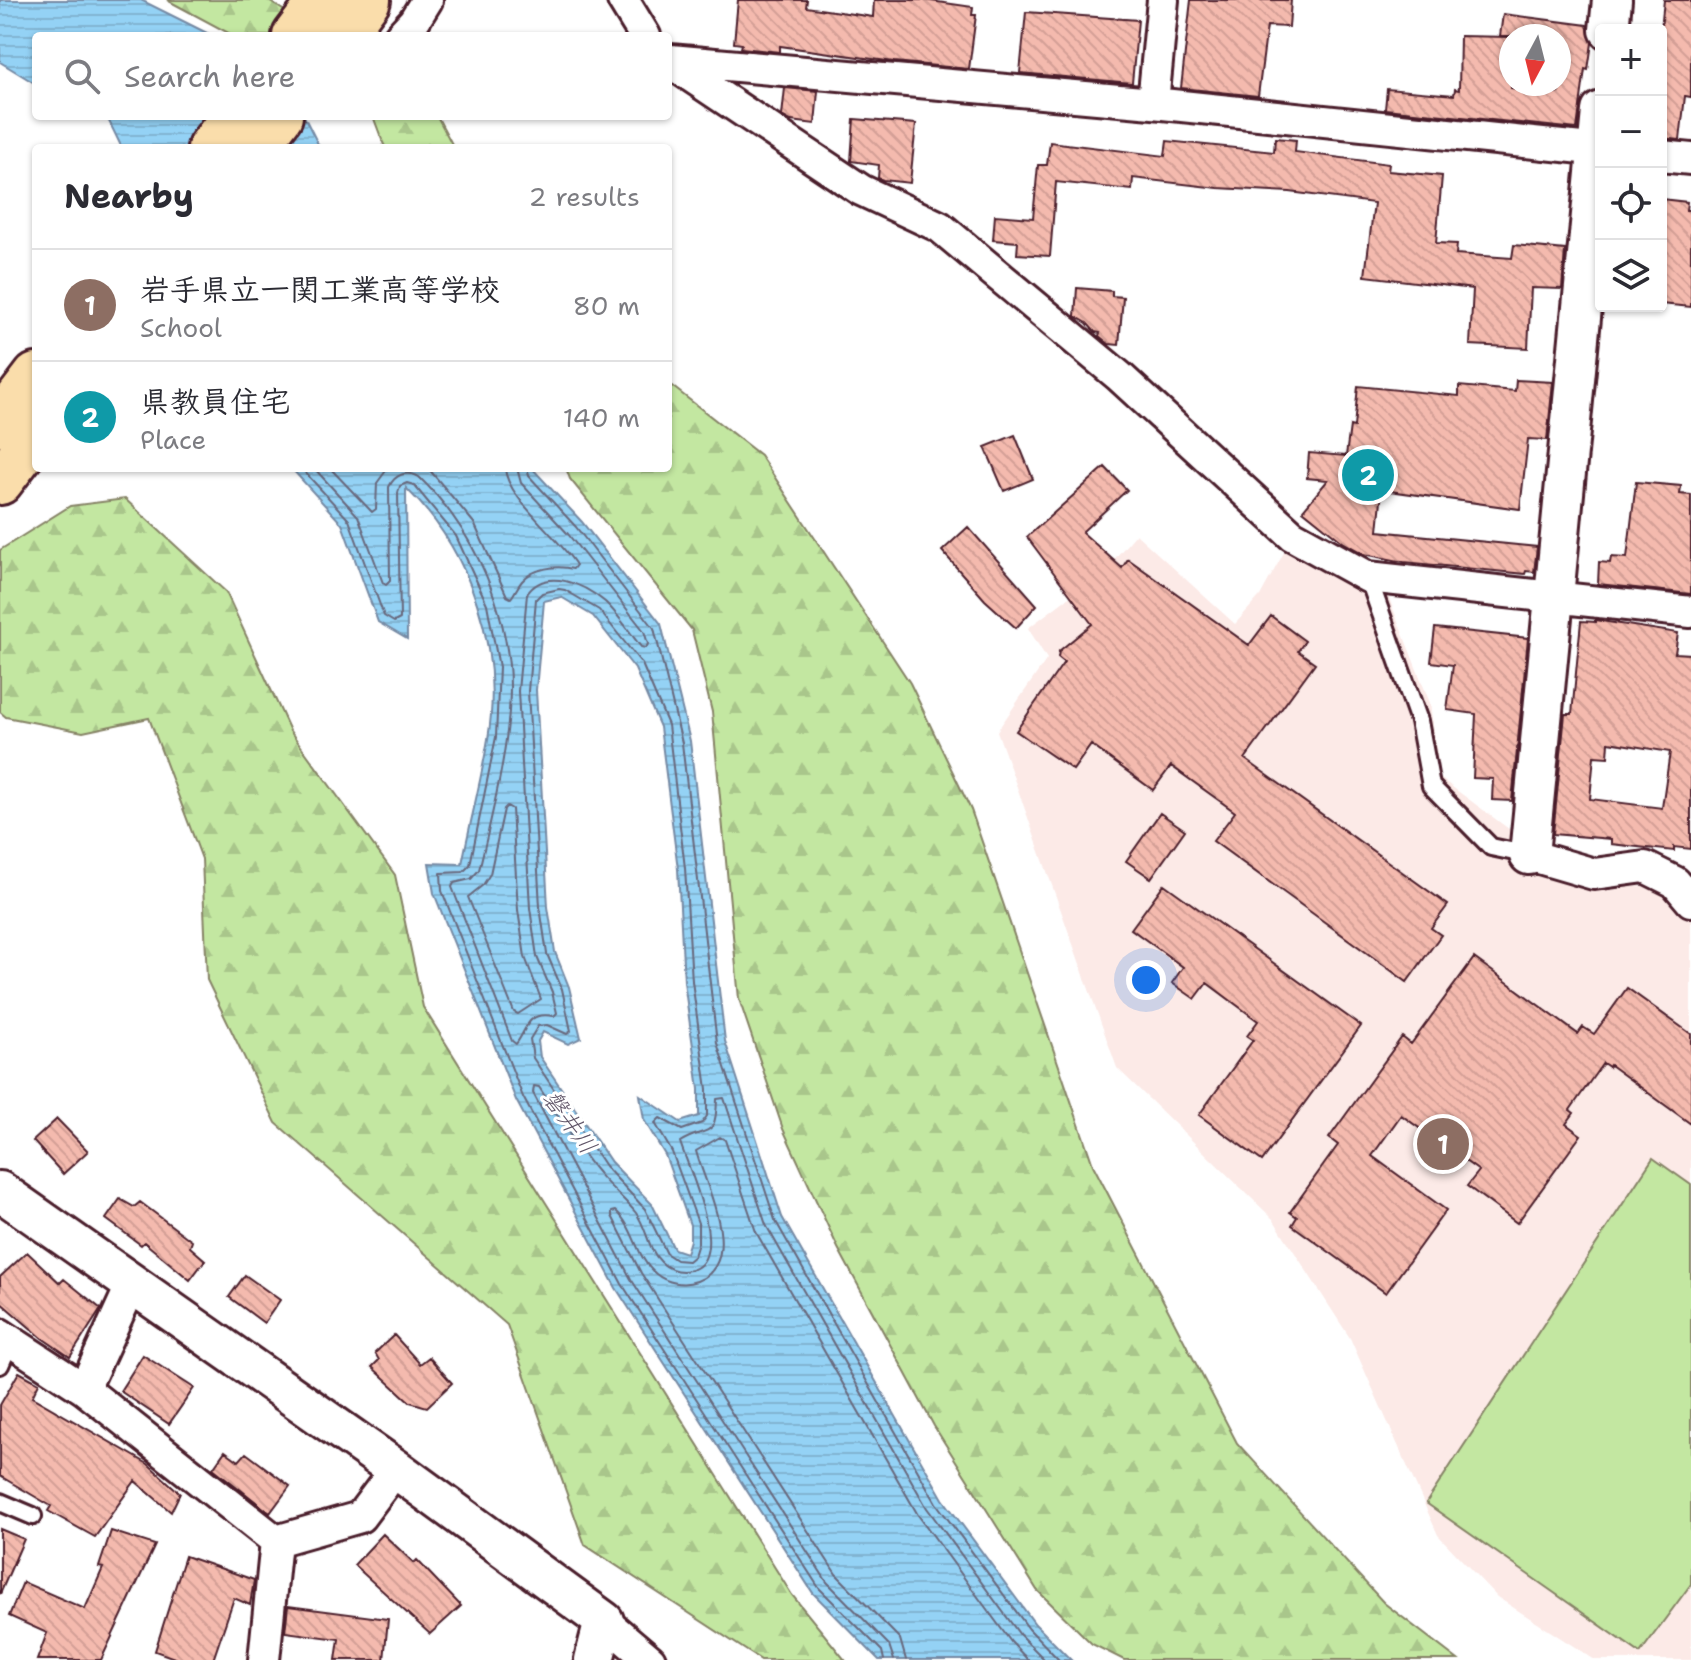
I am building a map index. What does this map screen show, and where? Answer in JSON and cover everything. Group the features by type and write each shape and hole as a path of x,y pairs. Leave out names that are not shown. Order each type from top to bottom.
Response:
{"highway":[{"path":"316,23 368,0"},
{"path":"213,144 231,120"},
{"path":"259,144 277,120"},
{"path":"0,423 32,381"},
{"path":"0,482 32,440"}],"street":[{"path":"404,32 427,0"},
{"path":"623,0 643,32"},
{"path":"1153,103 1163,0"},
{"path":"1610,24 1612,0"},
{"path":"672,60 1153,103 1595,150"},
{"path":"672,63 861,190 940,227 1119,376 1292,535 1368,577 1691,612"},
{"path":"1667,157 1691,159"},
{"path":"1597,168 1529,855 1594,874 1645,867 1675,882 1691,901"},
{"path":"0,1191 396,1469 604,1621 650,1660"},
{"path":"84,1389 132,1284"},
{"path":"4,1346 84,1389 276,1541"},
{"path":"276,1541 360,1517 396,1469"},
{"path":"264,1660 276,1541"},
{"path":"594,1660 604,1621"}],"lane":[{"path":"1368,577 1419,721 1431,786 1491,847 1529,855"},
{"path":"0,1502 33,1516"}],"shaded area":[{"path":"1136,534 1235,624 1260,596 1288,545 1387,593 1430,703 1440,778 1517,835 1527,868 1585,887 1657,886 1691,917 1691,1660 1595,1660 1497,1597 1438,1535 1350,1338 1273,1219 1117,1068 997,731 1047,659 1028,628 1104,571"}],"green space":[{"path":"167,0 267,0 304,23 298,32 227,32"},
{"path":"374,120 439,120 452,144 384,144"},
{"path":"672,386 760,455 910,683 971,810 1093,1165 1237,1443 1384,1603 1458,1660 1124,1660 1092,1644 1037,1590 934,1426 838,1248 783,1129 739,999 712,712 692,630 567,472 672,472"},
{"path":"125,499 226,592 290,731 395,875 423,1007 792,1595 845,1660 761,1660 585,1545 507,1325 276,1123 207,980 202,859 149,718 83,732 6,717 0,712 0,550 70,506"},
{"path":"1653,1158 1691,1185 1691,1584 1640,1653 1426,1503"}],"water":[{"path":"0,0 141,0 205,32 32,32 32,82 0,62"},
{"path":"108,120 306,120 318,144 120,144"},
{"name":"磐井川","path":"295,472 536,472 582,522 661,624 690,741 725,1041 782,1217 943,1499 1035,1624 1071,1660 879,1660 813,1593 616,1288 516,1100 434,893 429,863 462,864 488,739 491,671 477,603 464,571 429,513 406,488 407,639 378,622 342,524","holes":["561,597 593,616 635,669 660,727 678,869 684,982 699,1089 699,1116 680,1122 640,1095 644,1120 665,1155 690,1225 686,1253 674,1249 652,1204 611,1162 540,1057 538,1041 543,1032 568,1044 581,1038 569,987 555,952 548,907 536,690 544,601"]}],"building":[{"path":"738,0 807,0 806,7 873,17 874,0 924,0 973,7 972,15 976,15 969,69 780,46 780,52 741,48 742,44 734,43"},
{"path":"1191,0 1291,0 1289,27 1267,26 1258,96 1181,88"},
{"path":"1664,0 1691,0 1691,97 1685,96 1680,140 1667,139 1667,24 1662,24"},
{"path":"1026,12 1138,20 1132,83 1020,73"},
{"path":"1503,14 1587,25 1592,43 1588,70 1585,69 1577,129 1385,109 1387,89 1454,95 1455,89 1459,90 1460,36 1499,37 1499,96 1571,96 1571,24 1502,24"},
{"path":"785,88 818,91 815,124 791,121 782,116"},
{"path":"854,119 916,124 910,183 883,180 878,178 879,165 851,161"},
{"path":"1275,138 1296,140 1295,152 1389,164 1388,171 1442,176 1436,243 1457,244 1456,254 1512,258 1514,245 1565,250 1562,289 1531,288 1528,348 1470,345 1473,289 1365,276 1374,203 1133,178 1132,190 1056,182 1050,256 1017,254 1018,242 993,240 995,215 1033,218 1038,165 1047,165 1050,142 1165,156 1167,141 1274,152"},
{"path":"1667,200 1687,202 1686,210 1691,210 1691,307 1667,305"},
{"path":"1077,288 1112,291 1112,296 1123,297 1119,345 1109,344 1099,336 1100,333 1075,316"},
{"path":"1516,380 1553,382 1547,440 1528,439 1520,509 1382,490 1378,531 1537,547 1534,572 1526,571 1525,574 1404,562 1364,554 1344,543 1303,510 1328,480 1307,478 1309,453 1346,456 1350,426 1354,427 1358,386 1459,396 1459,386 1515,391"},
{"path":"1015,435 1033,479 1004,491 985,447"},
{"path":"1105,467 1127,490 1082,532 1122,568 1128,559 1249,645 1271,616 1305,641 1298,651 1315,663 1245,759 1448,905 1431,928 1441,935 1407,982 1213,841 1235,812 1171,766 1153,790 1091,745 1073,770 1016,731 1064,662 1058,657 1059,651 1092,624 1027,537"},
{"path":"1636,482 1681,486 1680,494 1691,495 1691,594 1598,584 1599,562 1610,563 1611,557 1627,558"},
{"path":"968,527 1037,605 1016,628 985,600 942,551"},
{"path":"1581,621 1678,633 1675,653 1691,654 1691,849 1674,847 1674,851 1611,844 1611,839 1553,834 1565,714 1572,714","holes":["1609,742 1670,752 1662,808 1590,799 1594,756 1608,757"]},
{"path":"1435,628 1528,638 1512,801 1492,800 1493,779 1473,778 1476,714 1447,710 1453,665 1431,662"},
{"path":"1160,813 1185,830 1151,878 1126,861"},
{"path":"1164,884 1361,1026 1262,1161 1199,1115 1253,1040 1247,1036 1258,1021 1207,983 1195,999 1172,983 1183,967 1131,929"},
{"path":"1474,958 1578,1034 1583,1027 1594,1034 1627,988 1691,1034 1691,1124 1603,1063 1570,1110 1574,1113 1566,1124 1581,1135 1517,1223 1467,1186 1479,1171 1401,1115 1372,1156 1446,1210 1386,1293 1292,1225 1297,1217 1290,1212 1338,1145 1329,1138 1402,1037 1411,1044"},
{"path":"57,1119 88,1151 63,1174 33,1141"},
{"path":"120,1199 134,1207 140,1202 192,1241 190,1247 205,1260 190,1280 144,1242 141,1245 106,1219"},
{"path":"27,1252 60,1283 64,1279 101,1309 70,1357 0,1302 0,1277"},
{"path":"245,1275 280,1300 264,1323 229,1297"},
{"path":"394,1335 420,1364 429,1357 452,1383 427,1407 410,1402 372,1367 379,1360 375,1353"},
{"path":"143,1355 194,1388 169,1424 120,1391"},
{"path":"19,1372 39,1383 32,1397 148,1464 180,1493 171,1512 135,1481 95,1537 48,1511 51,1506 0,1476 0,1405"},
{"path":"225,1451 239,1461 246,1453 290,1486 270,1513 213,1468"},
{"path":"0,1529 24,1539 0,1594"},
{"path":"111,1531 155,1545 101,1660 37,1660 47,1633 9,1616 23,1582 85,1609 103,1568 99,1567"},
{"path":"383,1534 414,1563 417,1560 461,1606 430,1634 354,1565"},
{"path":"185,1556 254,1580 250,1605 234,1598 213,1660 180,1660 155,1651"},
{"path":"288,1606 388,1619 384,1660 336,1660 339,1639 285,1632"}],"place":[{"name":"県教員住宅","path":"1368,475"},
{"name":"岩手県立一関工業高等学校","path":"1443,1144"}]}
